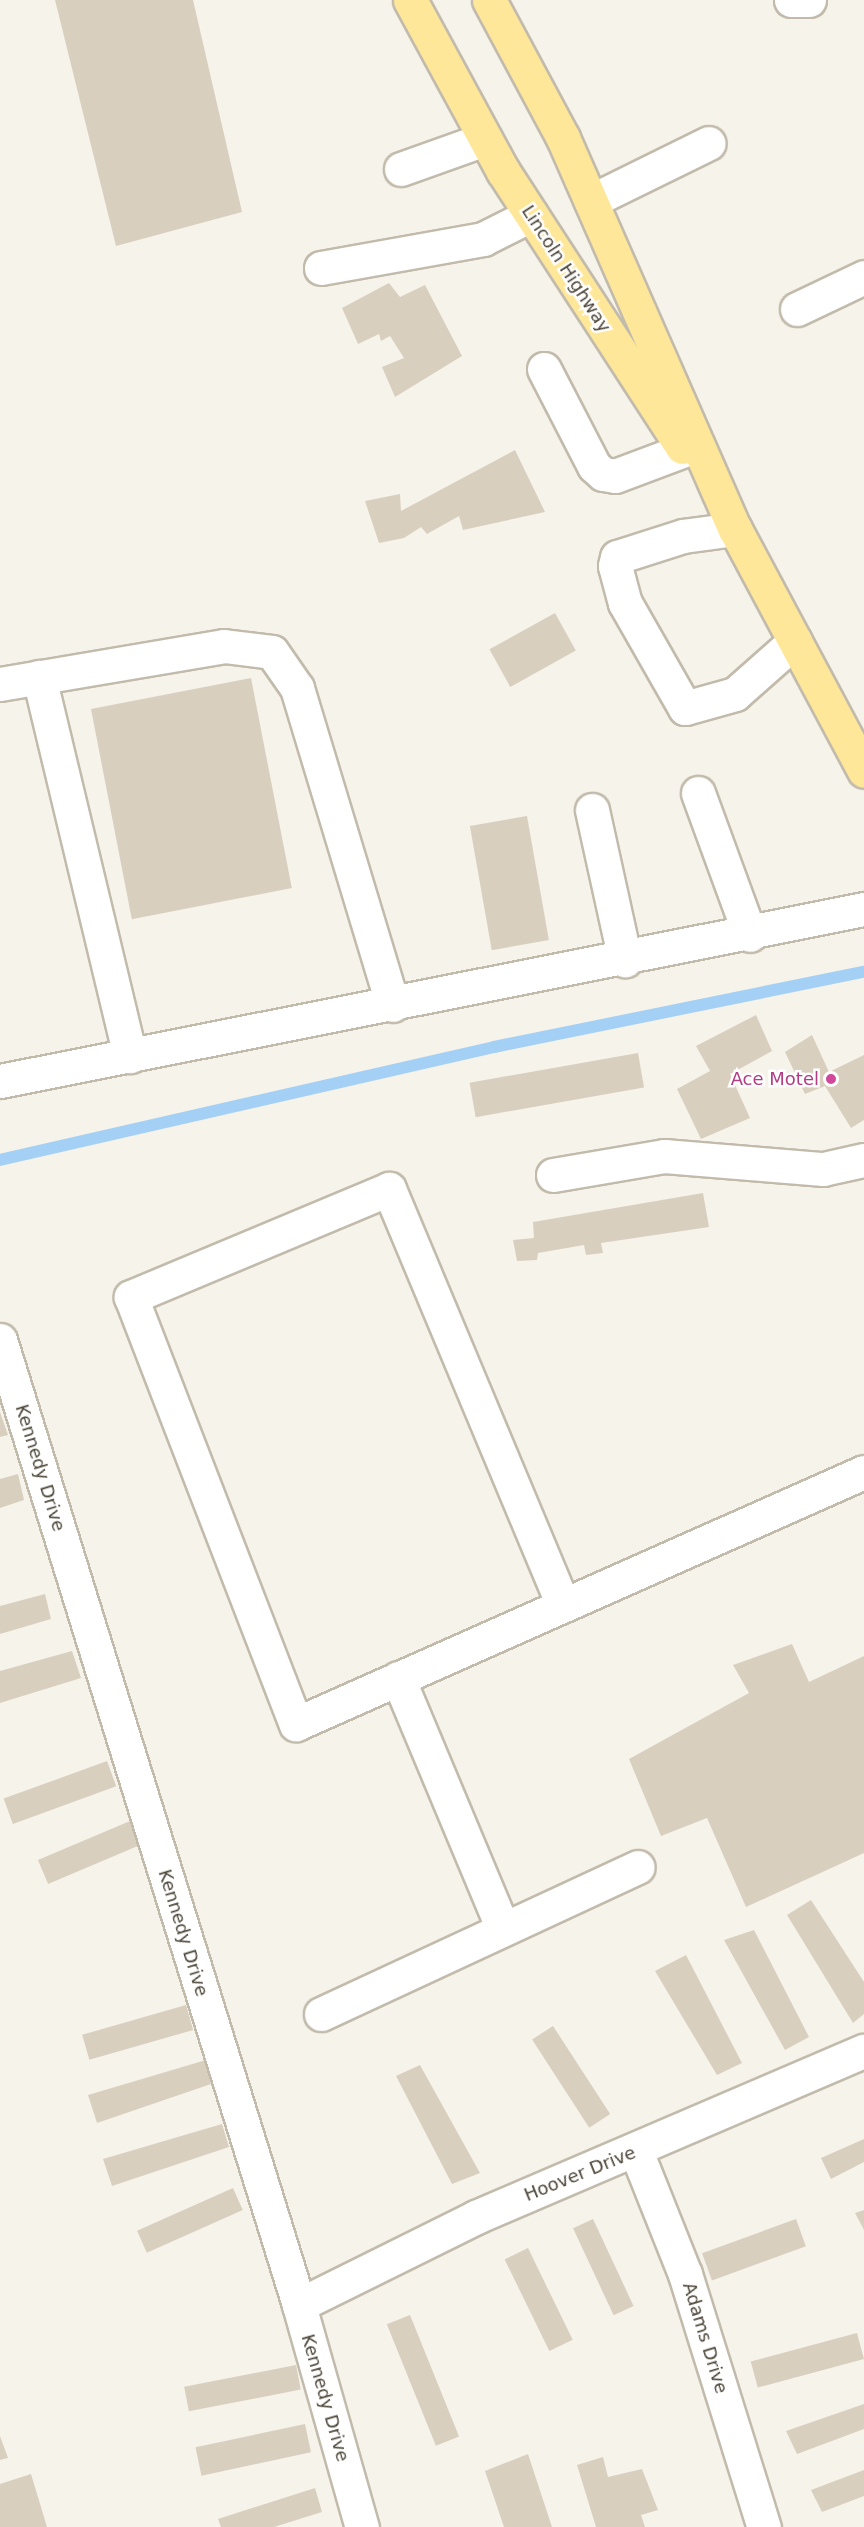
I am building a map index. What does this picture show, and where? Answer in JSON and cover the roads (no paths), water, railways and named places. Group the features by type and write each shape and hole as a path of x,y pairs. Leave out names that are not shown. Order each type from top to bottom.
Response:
{"main road":[{"name":"Lincoln Highway","path":"410,0 485,140 531,215 735,529"},
{"name":"Lincoln Highway","path":"489,0 563,138 735,529 864,771"}],"street":[{"path":"791,0 808,0"},
{"path":"401,169 485,140"},
{"path":"591,201 709,143"},
{"path":"321,268 483,239 531,215"},
{"path":"797,309 864,277"},
{"path":"544,369 594,466 603,474 615,476 684,450"},
{"path":"735,529 683,536 617,558 615,566 625,603 685,708 735,694 795,641"},
{"path":"0,684 224,646 272,652 297,688 393,1005"},
{"path":"39,677 130,1056"},
{"path":"698,793 750,934"},
{"path":"592,810 625,960"},
{"path":"1,1076 130,1056 625,960 864,909"},
{"path":"553,1175 664,1156 823,1169 864,1160"},
{"path":"563,1605 388,1190 131,1296 296,1724 864,1472"},
{"name":"Kennedy Drive","path":"0,1340 298,2305 362,2527"},
{"path":"398,1678 503,1929"},
{"path":"321,2014 638,1867"},
{"name":"Hoover Drive","path":"298,2305 476,2217 636,2151 864,2051"},
{"name":"Adams Drive","path":"636,2151 685,2274 764,2527"}],"waterway":[{"path":"0,1160 494,1047 864,972"}],"place":[{"name":"Ace Motel","path":"831,1079"}]}
